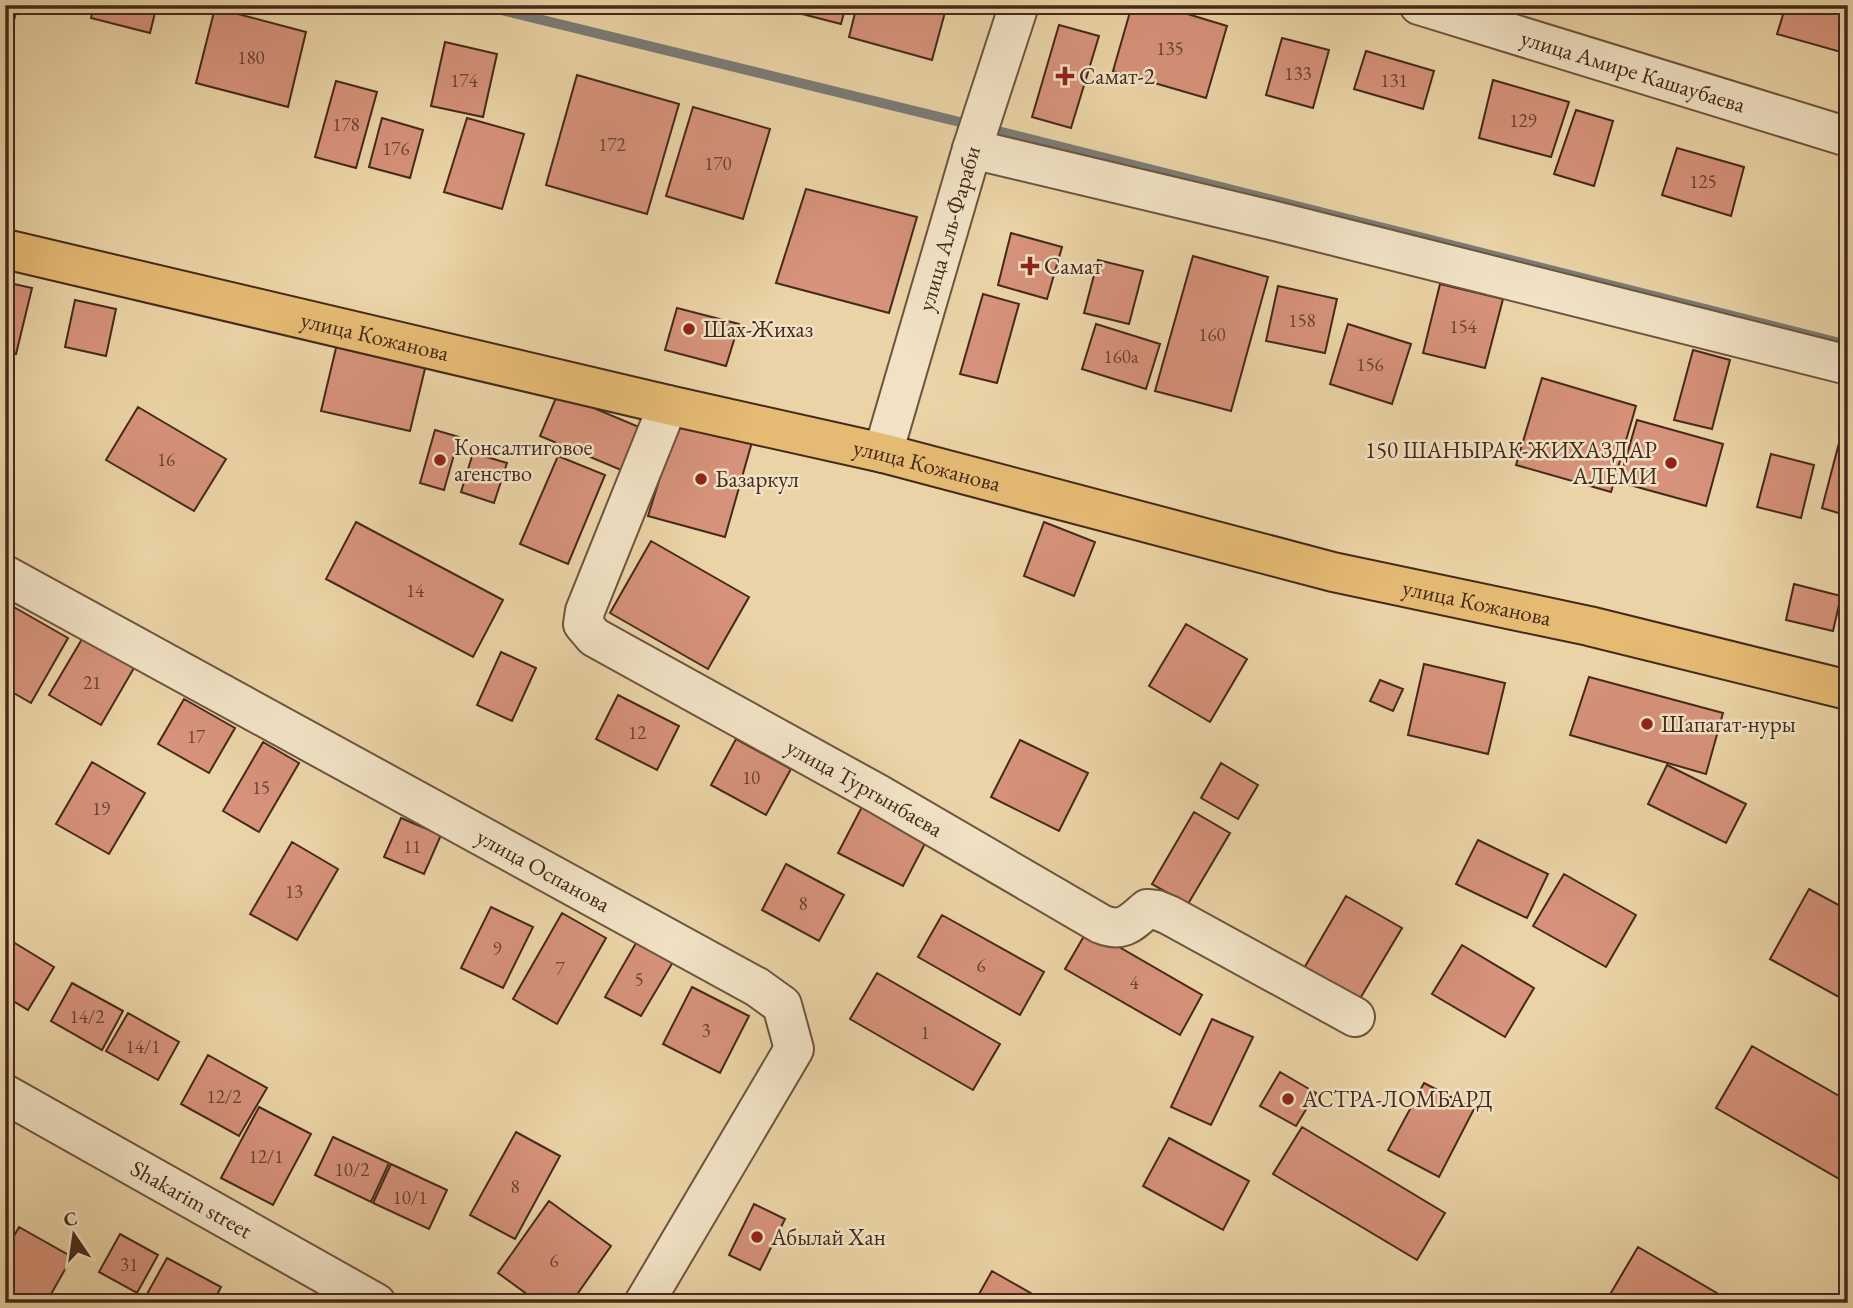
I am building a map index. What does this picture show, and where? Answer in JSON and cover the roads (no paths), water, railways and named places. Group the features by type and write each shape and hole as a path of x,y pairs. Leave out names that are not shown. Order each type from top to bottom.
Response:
{"main road":[{"name":"улица Кожанова","path":"5,249 883,453 1333,572 1589,626 1848,690"}],"street":[{"name":"улица Аль-Фараби","path":"883,453 972,149 1018,5"},
{"name":"улица Амире Кашаубаева","path":"1419,5 1848,137"},
{"path":"972,149 1272,220 1848,365"},
{"name":"улица Тургынбаева","path":"668,405 585,611 583,624 594,637 878,794 1101,924 1113,929 1125,926 1147,909 1157,910 1355,1017"},
{"name":"улица Оспанова","path":"5,575 757,987 782,1005 794,1049 645,1303"},
{"name":"Shakarim street","path":"5,1094 376,1303"}],"waterway":[{"path":"481,5 972,125"},
{"path":"986,128 1848,345"}],"place":[{"name":"Самат-2","path":"1065,76"},
{"name":"Самат","path":"1030,266"},
{"name":"Шах-Жихаз","path":"689,329"},
{"name":"Консалтиговое агенство","path":"440,460"},
{"name":"150 ШАНЫРАК-ЖИХАЗДАР АЛЕМИ","path":"1671,463"},
{"name":"Базаркул","path":"701,479"},
{"name":"Шапагат-нуры","path":"1647,724"},
{"name":"АСТРА-ЛОМБАРД","path":"1288,1099"},
{"name":"Абылай Хан","path":"757,1237"}]}
